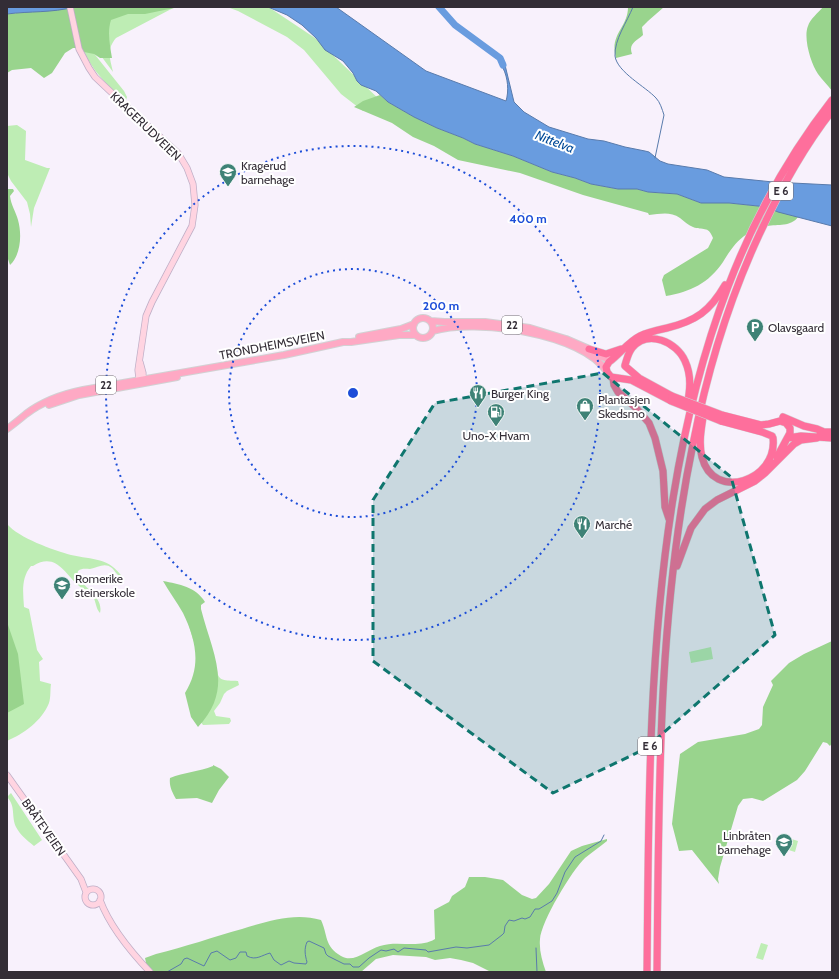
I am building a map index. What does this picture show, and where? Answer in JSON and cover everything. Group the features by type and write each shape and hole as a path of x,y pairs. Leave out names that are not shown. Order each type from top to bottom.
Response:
{"highway":[{"name":"E 6","path":"647,972 652,704 659,607 670,521 686,429 714,326 737,264 775,186 797,148 810,128 832,100"},
{"name":"E 6","path":"657,972 659,775 665,663 678,525 687,473 710,367 741,275 774,204 806,150 832,111"},
{"path":"607,372 607,365 627,346 642,335 680,324 700,316 709,308 720,293 737,264"},
{"path":"616,378 624,374 625,366 632,349 638,344 655,339 664,340 677,349 685,361 690,377 686,429"},
{"path":"589,349 609,354 627,346"},
{"name":"22","path":"612,360 620,360 639,378 671,399"},
{"path":"710,367 700,445 703,460 711,473 728,482 742,481 753,476 764,467 770,459 774,448 770,429 774,423"},
{"name":"22","path":"607,372 616,378 625,378 638,383 671,399 762,432 779,441 801,436 832,438"},
{"name":"E 6","path":"616,378 614,385 618,392 634,406 649,423 655,438 663,471 665,507 670,521"},
{"name":"22","path":"754,424 759,421 782,416 804,426 824,432"},
{"name":"22","path":"721,418 765,425 782,421 789,426 801,430 832,432"},
{"path":"769,469 787,439 790,430 789,426"},
{"path":"672,584 688,533 700,514 717,500 755,481 794,444 801,440 817,438"}],"main road":[{"name":"KRAGERUDVEIEN","path":"70,7 79,49 95,77 178,153 188,168 193,184 195,205 192,226 148,310 144,326 140,362 142,381"},
{"name":"22","path":"414,324 417,320 426,318 431,321 485,322 521,326 558,336 589,349 599,356 612,360"},
{"path":"431,321 434,327 433,331"},
{"path":"414,324 413,329 416,335"},
{"name":"TRONDHEIMSVEIEN","path":"343,342 351,338 401,329 414,324"},
{"name":"22","path":"416,335 421,338 426,338 430,336 433,331 449,327 473,326 503,328 529,333 565,344 586,353 600,362 607,372"},
{"name":"TRONDHEIMSVEIEN","path":"7,429 31,410 58,397 90,388 142,381 289,354 343,342 399,335 416,335"},
{"name":"BRÅTEVEIEN","path":"7,775 81,879 86,892"},
{"name":"BRÅTEVEIEN","path":"81,879 92,888"},
{"path":"105,914 100,900 101,895 99,891 92,888 86,892 84,898 86,902 94,905 105,914 129,947 150,972"},
{"path":"94,905 98,904 100,900"}],"highlighted area":[{"path":"603,373 731,477 775,635 645,749 553,793 373,661 373,500 435,403"}],"green space":[{"path":"74,7 179,7 145,14 128,14 111,20 109,34 112,58 100,58 78,48 73,48 65,53 52,73 44,78 31,68 12,70 7,73 7,14"},
{"path":"77,7 175,7 116,38 110,50 113,72 81,29"},
{"path":"227,7 270,8 315,38 383,103 363,111 341,94 304,50 287,37 238,11"},
{"path":"628,7 664,7 642,27 643,35 632,45 632,54 616,58 615,43 625,20"},
{"path":"823,7 832,7 832,91 815,70 810,58 806,37 809,23"},
{"path":"80,36 124,91 127,97 126,100 124,101 96,72 82,46"},
{"path":"380,95 388,102 437,128 475,144 513,156 552,172 591,184 618,189 637,189 648,192 677,194 701,203 729,203 767,207 798,217 788,224 764,226 749,233 736,243 712,276 691,289 666,296 662,280 664,275 708,248 713,238 709,231 693,227 672,214 649,215 648,213 583,195 520,173 458,160 434,146 413,137 392,123 354,107 363,101"},
{"path":"17,125 26,131 25,160 50,168 34,208 31,227 27,202 11,181 7,173 7,126"},
{"path":"7,189 13,189 14,191 10,196 18,220 20,232 20,244 14,261 10,265 7,256"},
{"path":"7,524 28,539 46,547 71,555 100,560 112,566 123,578 112,568 106,565 78,571 77,576 99,602 100,613 93,596 80,587 58,565 47,561 31,566 24,580 24,607 29,609 37,650 43,659 39,662 40,681 51,684 50,698 46,710 37,721 19,735 7,741"},
{"path":"163,581 187,587 197,593 205,602 201,605 201,609 215,655 218,670 218,684 216,698 209,713 198,727 191,717 185,693 194,673 194,643 188,623 183,613"},
{"path":"186,616 208,647 220,678 238,681 239,685 224,694 214,711 216,716 230,718 231,721 229,724 203,725 197,717 199,659"},
{"path":"7,622 18,654 24,704 7,713"},
{"path":"832,641 832,743 830,746 823,742 805,771 797,780 763,801 752,798 743,799 738,806 720,867 718,879 719,884 692,850 679,851 672,824 680,754 698,742 745,734 759,729 762,725 763,707 773,685 771,681 789,663"},
{"path":"711,647 713,659 691,663 689,652"},
{"path":"213,765 221,769 229,777 219,790 212,803 197,798 176,799 171,789 170,778 208,768"},
{"path":"11,793 42,840 34,846 16,827 12,804 7,797"},
{"path":"782,836 798,841 795,852 779,847"},
{"path":"607,839 607,841 579,864 551,909 540,939 541,956 546,972 491,972 473,963 450,958 435,960 426,957 393,955 376,959 361,972 148,972 145,958 262,923 291,917 321,920 329,944 336,952 346,958 356,957 387,944 415,944 429,942 435,939 434,910 449,902 452,896 465,887 469,877 485,877 503,880 522,895 532,899 536,898 549,884 571,851 582,846"},
{"path":"761,943 768,945 763,960 756,958"}],"water":[{"path":"7,7 74,7 57,10 7,14"},
{"name":"Nittelva","path":"268,7 336,7 426,71 506,101 508,84 500,61 501,58 505,65 514,102 524,112 549,127 588,139 604,141 649,152 660,161 668,164 707,170 724,177 773,182 832,185 832,226 778,212 767,207 729,203 701,203 677,194 648,192 637,189 618,189 591,184 552,172 513,156 475,144 414,117 388,102 376,91 361,85 343,61 325,50 316,38 302,25 287,15"}],"waterway":[{"path":"439,7 455,25 500,58 503,65"},
{"path":"633,7 619,37 615,50 615,56 621,68 656,98 661,106 664,115 655,158"},
{"path":"167,972 181,964 184,959 187,958 204,966 211,953 217,951 230,960 236,958 240,952 246,952 247,956 253,958 270,953 274,960 281,965 289,961 306,964 305,947 309,941 324,948 328,956 344,964 350,964 353,967 359,967 381,950 386,951 394,949 398,952 404,948 426,950 428,952 456,947 467,948 489,945 504,933 505,926 509,920 514,921 530,917 535,909 539,909 552,901 557,893 565,872 575,857 601,841 604,835"},
{"path":"536,948 537,972"}],"place":[{"name":"Kragerud barnehage","path":"228,187"},
{"name":"Olavsgaard","path":"755,342"},
{"name":"Burger King","path":"478,408"},
{"name":"Plantasjen Skedsmo","path":"585,421"},
{"name":"Uno-X Hvam","path":"496,427"},
{"name":"Marché","path":"582,539"},
{"name":"Romerike steinerskole","path":"62,600"},
{"name":"Linbråten barnehage","path":"784,857"}]}
